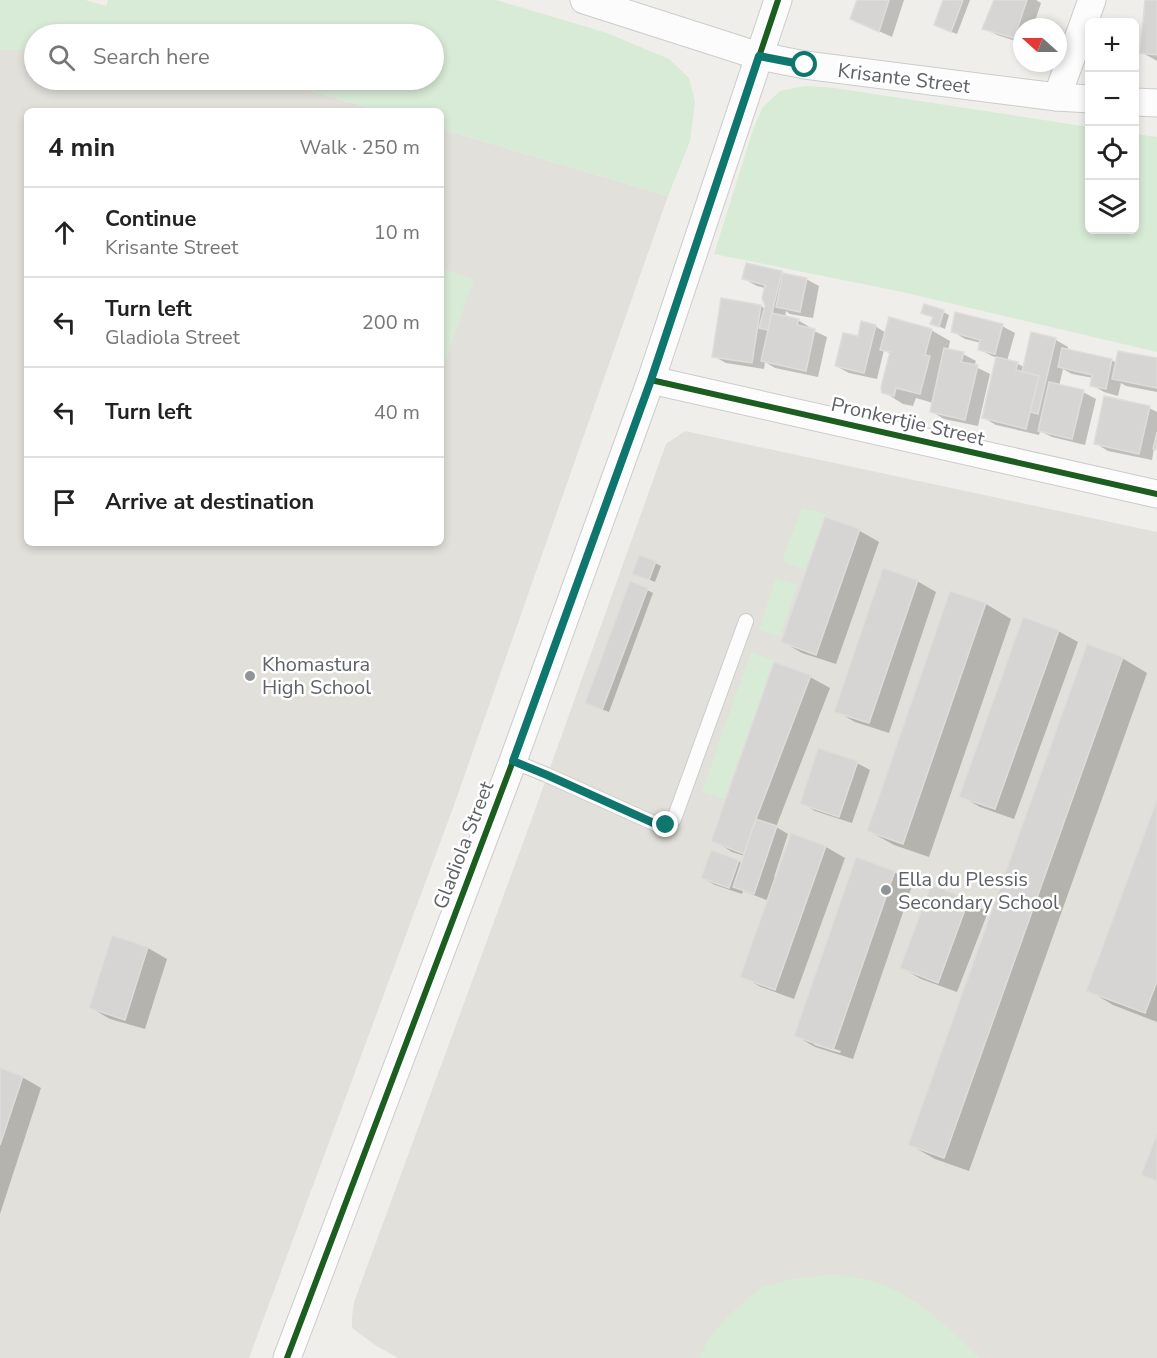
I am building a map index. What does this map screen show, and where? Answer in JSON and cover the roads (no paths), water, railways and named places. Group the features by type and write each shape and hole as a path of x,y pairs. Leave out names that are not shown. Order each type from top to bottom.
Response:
{"street":[{"name":"Krisante Street","path":"584,0 759,56 805,65 1085,99"},
{"name":"Gladiola Street","path":"287,1358 513,761 651,380 778,0"},
{"path":"1057,97 1092,0"},
{"path":"1139,102 1157,103"},
{"name":"Pronkertjie Street","path":"651,380 1157,494"}],"lane":[{"path":"513,761 658,825 666,825 674,819 746,621"}],"place":[{"name":"Khomastura High School","path":"250,676"},
{"name":"Ella du Plessis Secondary School","path":"886,890"}]}
